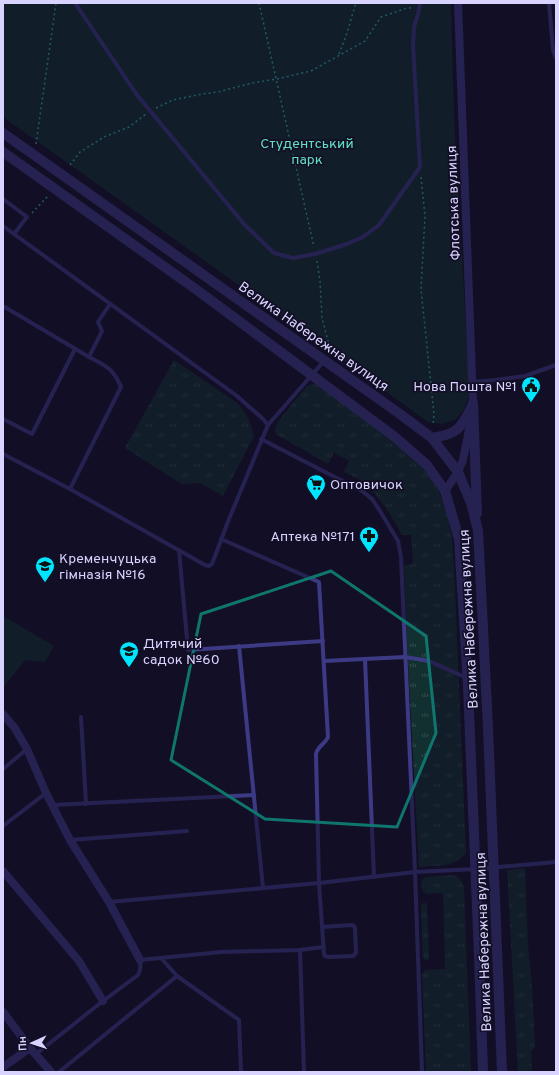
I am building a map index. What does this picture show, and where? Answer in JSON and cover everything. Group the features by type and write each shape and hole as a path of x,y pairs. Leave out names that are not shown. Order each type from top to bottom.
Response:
{"street":[{"name":"Флотська вулиця","path":"445,491 458,472 463,460 474,403 458,3"},
{"name":"Велика Набережна вулиця","path":"3,133 400,414 432,438 458,472 471,504 478,530 502,1072"},
{"name":"Велика Набережна вулиця","path":"3,152 197,290 395,437 428,466 445,491 459,539 476,868 483,1072"},
{"path":"432,438 444,436 458,430 474,403"},
{"path":"474,403 478,530"},
{"path":"3,714 14,727 70,840 109,902 140,960"},
{"path":"3,871 79,961 103,1001"},
{"path":"3,1012 51,1072"},
{"path":"3,1067 33,1051"}],"lane":[{"path":"75,3 137,94 244,224 274,253 293,258 315,254 363,237 373,230 379,225 420,167 413,46 414,27 419,5"},
{"path":"549,3 553,50 556,58"},
{"path":"3,199 28,217 14,234"},
{"path":"3,226 236,396 263,418 268,425"},
{"path":"89,357 102,331 98,322 110,304"},
{"path":"3,306 108,367 117,376 121,387 70,489"},
{"path":"3,419 32,434 75,348"},
{"path":"3,454 70,489 205,565 210,566 268,425 325,360"},
{"path":"472,382 525,376 556,365"},
{"path":"261,439 362,491 372,499 398,541 401,557 406,657 422,1072"},
{"path":"221,539 320,582 328,737 326,741 317,749 316,754 319,883 323,948 325,956 328,957 353,956 356,953 354,926 322,927"},
{"path":"179,550 188,650 322,641"},
{"path":"239,646 263,888"},
{"path":"324,662 406,657 429,660 467,678"},
{"path":"365,659 374,877"},
{"path":"81,717 86,804"},
{"path":"3,768 26,750"},
{"path":"3,826 46,793"},
{"path":"53,805 254,795"},
{"path":"70,840 187,832"},
{"path":"109,902 319,883 415,872 556,862"},
{"path":"33,1051 138,975 141,965 140,960 221,952 323,948"},
{"path":"300,950 304,1072"},
{"path":"161,958 177,976 239,1020 241,1072"},
{"path":"59,1072 177,976"}],"path":[{"path":"34,156 56,3"},
{"path":"259,3 315,254 320,281 322,318 334,367"},
{"path":"339,56 355,3"},
{"path":"70,165 80,152 104,137 129,127 151,111 173,100 218,92 311,70 366,40 380,17 419,5"},
{"path":"420,167 424,216 421,289 434,414 432,438"},
{"path":"28,217 48,196"}],"highlighted area":[{"path":"331,571 426,636 436,733 397,827 265,819 171,760 201,614"}],"green space":[{"name":"Студентський парк","path":"3,3 451,3 454,119 468,363 468,399 463,411 455,420 441,424 428,422 3,117"},
{"path":"174,360 236,402 245,413 251,426 254,436 223,496 200,483 182,484 125,448"},
{"path":"313,384 318,385 393,440 426,471 439,492 447,514 452,538 454,565 466,853 462,858 445,865 419,867 404,565 413,564 411,535 402,535 390,514 375,494 361,481 344,472 349,461 334,453 328,464 276,434 275,429 278,422 307,386"},
{"path":"3,616 54,646 45,662 25,660 3,688"},
{"path":"525,868 528,946 532,985 535,1047 531,1052 532,1072 518,1072 507,870"},
{"path":"454,875 458,877 464,887 471,1072 426,1072 422,975 425,970 445,969 443,893 427,894 423,891 421,886 422,880 426,877"},
{"path":"426,903 427,906 428,960 423,958 421,906"}],"place":[{"name":"Нова Пошта №1","path":"531,403"},
{"name":"Оптовичок","path":"316,501"},
{"name":"Аптека №171","path":"369,553"},
{"name":"Кременчуцька гімназія №16","path":"45,583"},
{"name":"Дитячий садок №60","path":"129,668"}]}
